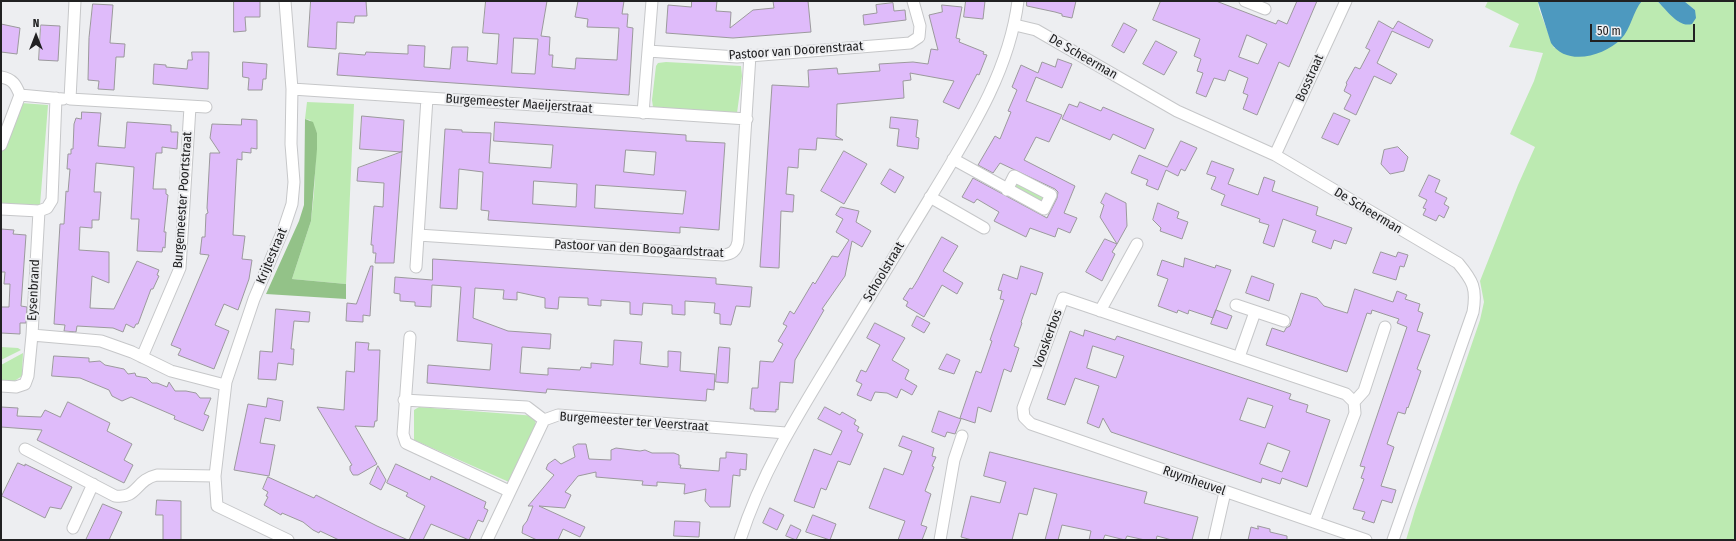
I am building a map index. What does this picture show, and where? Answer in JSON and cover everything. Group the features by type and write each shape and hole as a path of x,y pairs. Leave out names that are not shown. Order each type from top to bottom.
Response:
{"street":[{"path":"70,99 75,1"},
{"name":"Krijtestraat","path":"285,1 292,89 290,144 294,182 292,204 284,228 254,299 226,385 215,476 217,506 288,540"},
{"path":"643,113 652,1"},
{"name":"Pastoor van Doorenstraat","path":"648,51 737,57 910,43 919,37 920,26 913,1"},
{"name":"Schoolstraat","path":"740,540 758,494 786,433 973,126 1005,58 1015,25 1018,1"},
{"path":"1245,1 1265,9"},
{"name":"Bosstraat","path":"1275,155 1346,1"},
{"name":"De Scheerman","path":"1015,25 1036,30 1177,111 1275,155 1458,263 1470,278 1476,294 1473,312 1393,540"},
{"name":"Pastoor van den Boogaardstraat","path":"418,235 723,256 731,254 736,249 738,242 750,55"},
{"path":"1,77 10,79 16,86 20,95 1,145"},
{"name":"Burgemeester Maeijerstraat","path":"292,89 746,119"},
{"path":"20,95 206,107"},
{"path":"1,209 39,211 47,208 52,200 56,98"},
{"path":"416,267 427,98"},
{"name":"Burgemeester Poortstraat","path":"142,357 180,268 190,107"},
{"path":"953,159 1007,190"},
{"path":"930,197 984,228"},
{"name":"Eysenbrand","path":"39,211 32,335 101,341 142,357 172,371 226,385"},
{"path":"1100,311 1137,244"},
{"name":"Vooskerbos","path":"1024,417 1023,408 1063,298 1346,394 1354,402"},
{"path":"1236,305 1284,321"},
{"path":"1239,357 1255,312"},
{"path":"1314,522 1355,413 1354,402 1364,391 1385,327"},
{"path":"1,386 16,387 25,384 28,376 32,335"},
{"path":"410,337 404,400 403,434 406,443 509,491"},
{"path":"404,400 527,407 544,420"},
{"name":"Burgemeester ter Veerstraat","path":"487,540 544,420 558,415 786,433"},
{"name":"Ruymheuvel","path":"1024,417 1031,424 1366,540"},
{"path":"940,540 954,460 962,436"},
{"path":"25,449 115,496 124,497 132,493 148,477 157,475 215,476"},
{"path":"73,528 93,484"},
{"path":"1214,540 1225,492"}],"green space":[{"path":"1488,1 1538,1 1539,9 1554,48 1642,1 1657,1 1679,22 1695,10 1684,1 1735,1 1735,540 1406,540 1480,320 1484,302 1480,281 1518,185 1535,147 1510,134 1534,81 1543,53 1509,47 1519,24 1485,7"},
{"path":"666,62 741,66 742,76 737,113 653,107 652,100 656,66 658,63"},
{"path":"307,102 354,104 346,284 292,279 311,221 314,193 317,133 310,120 305,119"},
{"path":"21,103 48,105 40,205 1,204 1,141"},
{"path":"305,119 313,122 317,133 317,149 311,221 292,279 346,284 346,299 266,294 299,221 304,205"},
{"path":"1017,182 1045,194 1042,202 1014,189"},
{"path":"1,347 18,348 21,350 1,360"},
{"path":"23,353 22,376 13,382 1,382 1,365"},
{"path":"419,407 536,416 535,428 509,482 414,440 414,410"}],"water":[{"path":"1642,1 1624,35 1614,45 1596,54 1576,57 1566,55 1551,43 1538,2"},
{"path":"1657,1 1684,1 1695,10 1696,18 1692,24 1687,25 1677,21"}],"building":[{"path":"234,1 260,1 260,17 245,17 246,31 234,32"},
{"path":"311,1 366,1 367,16 355,16 354,23 337,22 336,49 308,47"},
{"path":"486,1 547,1 541,36 550,37 549,55 553,55 552,67 575,69 576,58 617,60 619,28 587,27 588,19 575,17 578,1 624,1 622,14 628,14 627,27 633,28 629,95 337,75 339,53 365,55 366,52 408,54 408,45 425,46 424,67 450,69 452,47 468,47 467,61 497,64 499,34 483,33","holes":["514,38 538,39 535,74 512,73"]},
{"path":"692,1 717,1 716,11 731,12 730,28 753,10 774,8 773,1 808,1 811,32 733,38 666,33 668,5 691,7"},
{"path":"966,1 985,1 983,19 964,17"},
{"path":"1027,1 1076,1 1072,18 1062,16 1062,14 1055,12 1027,6"},
{"path":"1161,1 1216,1 1276,24 1278,20 1287,24 1297,1 1317,1 1289,67 1279,62 1257,115 1243,109 1248,95 1243,93 1248,78 1229,70 1225,81 1214,78 1206,97 1196,93 1203,73 1197,71 1201,59 1194,56 1200,39 1153,20","holes":["1247,35 1267,44 1258,64 1239,57"]},
{"path":"893,3 894,11 905,10 906,20 864,25 863,15 877,13 876,5"},
{"path":"93,4 113,5 110,43 125,44 124,57 116,57 114,90 98,89 99,81 88,80 89,38"},
{"path":"942,5 962,7 956,38 960,39 959,42 984,52 983,54 987,55 979,75 977,74 959,109 943,102 954,81 910,73 911,80 903,81 904,98 837,104 836,136 843,140 817,138 816,150 799,149 798,168 788,167 786,194 794,195 793,212 781,211 779,268 760,267 772,85 809,87 808,70 837,68 838,74 880,71 879,64 913,62 928,64 931,49 938,50 929,15 942,12"},
{"path":"1379,21 1393,29 1398,21 1433,40 1429,48 1392,31 1377,63 1397,74 1391,84 1374,76 1356,115 1344,109 1351,95 1344,91 1347,84 1346,83 1355,67 1360,69 1370,50 1366,48"},
{"path":"1124,23 1137,30 1124,53 1112,46"},
{"path":"1,24 20,28 17,54 1,52"},
{"path":"41,25 60,26 58,61 39,60"},
{"path":"1156,41 1177,52 1164,75 1143,64"},
{"path":"192,52 209,52 208,89 153,84 154,64 187,69 188,60 192,60"},
{"path":"1058,59 1072,64 1062,88 1036,77 1026,101 1062,115 1049,142 1036,137 1024,160 1075,186 1064,213 1077,218 1070,233 1058,228 1055,237 1030,228 1026,237 994,221 999,212 977,199 974,203 962,197 973,178 1047,218 1057,198 1058,192 1055,189 1000,163 993,173 978,165 995,136 1000,139 1011,112 1008,111 1017,90 1012,87 1021,65 1038,73 1042,62 1055,67"},
{"path":"243,62 267,64 266,79 263,79 262,90 248,90 249,78 243,77"},
{"path":"1080,102 1101,111 1103,107 1154,129 1145,149 1113,134 1110,140 1062,119 1069,104 1077,107"},
{"path":"82,112 101,113 98,146 125,148 127,122 171,125 171,132 178,132 177,149 162,147 162,153 156,153 153,189 166,189 166,194 168,195 164,232 166,232 165,248 163,247 162,252 137,251 139,219 131,219 134,167 96,163 94,192 101,192 99,220 92,220 92,228 80,227 79,250 109,252 109,283 92,276 90,308 114,309 137,261 159,270 157,275 159,276 153,289 151,289 138,324 136,324 134,328 126,324 123,332 113,328 77,326 76,332 64,331 65,325 54,324 60,224 64,224 66,191 68,192 70,169 67,169 68,154 71,154 71,149 73,149 74,124 76,118 81,119"},
{"path":"1334,113 1350,120 1338,145 1322,138"},
{"path":"362,116 404,120 402,152 360,149"},
{"path":"891,117 918,120 916,137 919,138 918,149 897,146 899,129 890,128"},
{"path":"242,119 257,120 257,149 251,148 251,153 242,152 242,160 237,159 233,235 245,236 242,259 252,260 249,279 238,310 224,304 215,325 229,331 214,369 178,355 181,349 171,345 209,255 200,254 202,237 205,237 206,214 208,213 210,153 220,153 210,138 212,124 241,125"},
{"path":"495,122 686,135 686,141 725,143 719,230 680,227 680,233 488,220 489,211 481,210 483,172 459,169 457,209 440,208 445,129 462,130 462,132 491,133 489,163 551,168 553,145 494,141","holes":["626,150 656,152 654,175 624,172","534,181 577,184 576,207 533,204","596,185 686,191 683,214 595,208"]},
{"path":"1181,141 1197,148 1185,171 1181,169 1178,176 1166,170 1158,190 1146,185 1148,180 1131,173 1139,155 1167,167"},
{"path":"1398,147 1408,157 1404,171 1390,174 1381,164 1384,150"},
{"path":"844,151 867,164 844,204 821,191"},
{"path":"402,152 394,263 375,263 376,253 373,253 373,245 371,245 374,206 383,207 384,183 357,181 358,168"},
{"path":"1212,161 1234,169 1228,184 1258,195 1264,177 1275,181 1272,191 1318,207 1316,215 1352,228 1346,244 1334,240 1331,249 1312,242 1316,231 1283,219 1274,247 1263,243 1269,225 1259,222 1260,219 1221,205 1225,195 1211,189 1216,177 1207,174"},
{"path":"890,169 904,177 895,193 881,184"},
{"path":"1429,175 1440,180 1435,192 1447,198 1444,204 1449,207 1444,218 1439,215 1436,221 1423,215 1426,209 1423,208 1427,200 1419,196"},
{"path":"1106,193 1126,203 1127,226 1117,244 1100,217 1104,205 1101,203"},
{"path":"1158,203 1179,212 1177,218 1188,222 1182,239 1160,231 1161,228 1153,220"},
{"path":"841,207 859,211 856,222 871,231 862,247 852,241 845,276 822,309 824,310 795,360 793,383 780,382 778,410 776,409 776,412 754,411 754,409 750,409 752,388 758,388 760,361 773,362 783,344 778,341 787,326 783,324 790,311 794,314 813,282 815,284 832,256 838,257 849,240 836,232 843,219 836,215"},
{"path":"1,229 14,230 13,234 26,235 21,306 27,307 26,323 20,323 20,334 1,333 1,307 9,307 10,284 4,284 5,272 1,272"},
{"path":"942,237 958,246 943,271 963,283 957,294 942,285 924,317 906,306 908,302 903,299 910,288 912,289"},
{"path":"1105,239 1117,244 1112,252 1115,254 1102,281 1086,272"},
{"path":"1381,252 1396,257 1398,252 1408,255 1404,267 1400,266 1396,280 1373,273"},
{"path":"1185,258 1215,268 1216,265 1231,270 1213,318 1189,310 1188,314 1178,310 1177,313 1158,306 1168,279 1157,275 1162,260 1183,267"},
{"path":"433,259 716,278 716,284 752,287 750,307 736,306 731,325 720,324 720,314 714,313 715,303 685,301 685,315 672,314 672,305 643,303 642,315 630,314 630,302 601,300 601,306 588,305 588,298 559,297 558,309 545,308 545,298 517,292 517,300 503,299 504,290 475,288 473,318 508,331 551,334 550,349 522,347 520,373 548,375 548,368 580,370 581,367 591,368 591,363 613,365 614,340 642,342 640,364 668,367 668,351 681,352 680,371 715,374 714,390 707,389 706,401 547,389 546,393 427,383 428,365 490,370 492,344 457,341 461,287 432,285 431,307 415,306 415,302 400,301 400,294 394,293 395,277 432,280"},
{"path":"371,266 373,266 370,316 363,315 363,322 346,321 347,303 356,304"},
{"path":"1021,266 1043,273 1036,295 1031,293 1021,322 1022,323 1014,346 1019,348 1011,372 1004,369 991,412 978,407 975,423 960,418 976,371 981,373 992,341 990,340 1004,300 1000,299 1002,291 998,290 1003,274 1017,279"},
{"path":"1252,276 1274,284 1269,301 1246,293"},
{"path":"1355,289 1393,302 1397,291 1407,295 1405,299 1420,304 1418,311 1423,313 1417,331 1430,335 1417,369 1421,371 1408,408 1407,407 1405,414 1398,412 1387,444 1394,447 1381,486 1396,490 1392,503 1382,500 1374,523 1362,519 1365,512 1353,509 1364,479 1361,478 1365,467 1360,466 1407,327 1397,323 1399,319 1372,310 1371,314 1367,313 1347,372 1266,345 1272,328 1284,332 1286,328 1290,326 1301,293 1317,298 1324,306 1347,313"},
{"path":"276,309 310,312 309,322 294,321 291,349 294,349 293,365 278,363 276,380 258,379 260,351 272,352"},
{"path":"1216,310 1232,316 1227,329 1211,324"},
{"path":"917,316 930,323 924,333 912,326"},
{"path":"875,323 905,338 892,360 909,370 905,379 917,386 912,395 901,389 897,398 887,393 875,392 871,401 857,395 862,384 856,381 861,370 866,372 880,345 867,338"},
{"path":"1085,330 1115,340 1117,336 1291,394 1289,399 1308,405 1306,412 1330,420 1307,487 1282,478 1280,484 1262,478 1261,483 1111,432 1103,418 1099,428 1087,423 1099,386 1075,378 1065,405 1047,399 1070,331 1083,336","holes":["1093,346 1124,356 1116,378 1087,368","1248,398 1273,406 1265,428 1240,420","1268,443 1290,451 1282,472 1260,464"]},
{"path":"356,342 369,343 368,350 380,350 377,421 375,421 374,427 355,426 377,464 358,475 353,475 350,470 350,466 352,465 317,407 344,410 346,371 354,372"},
{"path":"719,347 730,348 728,383 716,382"},
{"path":"947,354 960,360 954,374 939,369"},
{"path":"54,356 89,358 89,362 100,361 105,365 124,369 128,374 135,373 136,376 147,378 152,383 157,383 167,387 169,382 175,391 196,393 200,398 211,398 204,414 209,416 203,431 174,419 175,416 131,397 122,401 112,396 109,390 80,378 52,376"},
{"path":"268,398 283,401 280,421 265,418 260,443 275,445 269,476 234,470 248,404 266,407"},
{"path":"68,402 110,423 107,431 132,444 124,460 133,465 124,483 37,440 42,430 1,427 1,407 18,408 17,416 41,417 45,410 60,417"},
{"path":"825,407 840,415 842,412 856,420 854,424 859,427 857,431 863,434 850,465 838,461 826,490 821,488 814,508 794,501 814,449 831,455 842,431 818,419"},
{"path":"939,411 961,419 955,434 947,432 945,437 932,432"},
{"path":"903,436 934,448 932,456 936,457 925,491 931,494 921,525 927,527 922,540 898,540 905,521 869,508 884,468 903,475 912,451 899,446"},
{"path":"578,444 586,444 589,459 611,460 611,450 616,448 640,451 645,450 652,453 674,453 679,455 679,465 681,465 680,468 719,471 720,458 726,458 726,452 747,454 746,470 740,469 740,476 733,475 730,507 710,507 705,501 706,489 684,494 685,484 657,482 657,486 642,485 643,481 596,477 596,472 578,476 565,492 571,495 565,508 539,506 585,527 580,537 563,529 558,540 537,540 522,533 523,526 527,521 533,506 528,506 554,475 546,469 548,464 555,459 561,464 575,457 573,447"},
{"path":"990,452 1147,492 1144,503 1198,517 1192,540 1172,540 1157,536 1156,540 1145,540 1127,536 1125,540 1105,535 1103,540 1089,540 1091,531 1062,525 1058,540 1045,540 1057,494 1034,488 1027,515 1019,513 1012,540 972,540 961,537 971,496 1000,503 1006,482 984,476"},
{"path":"18,463 25,466 25,464 72,487 61,509 50,507 45,518 2,496"},
{"path":"396,464 430,480 431,476 486,502 484,508 488,510 483,522 478,520 469,540 431,524 423,540 409,540 425,506 406,496 408,493 387,483"},
{"path":"378,466 386,480 381,490 370,484"},
{"path":"268,477 314,498 316,495 408,540 339,540 320,531 319,533 303,522 282,513 281,515 264,505 268,497 266,496 268,492 263,489"},
{"path":"157,500 181,501 181,540 163,540 163,515 156,515"},
{"path":"103,504 122,512 109,540 86,540"},
{"path":"770,508 784,515 777,530 763,523"},
{"path":"813,515 836,524 830,540 806,532"},
{"path":"675,521 700,522 699,537 674,536"},
{"path":"791,525 801,530 796,540 786,536"},
{"path":"1258,526 1270,529 1270,532 1287,536 1287,540 1248,540 1251,527 1258,529"}]}
